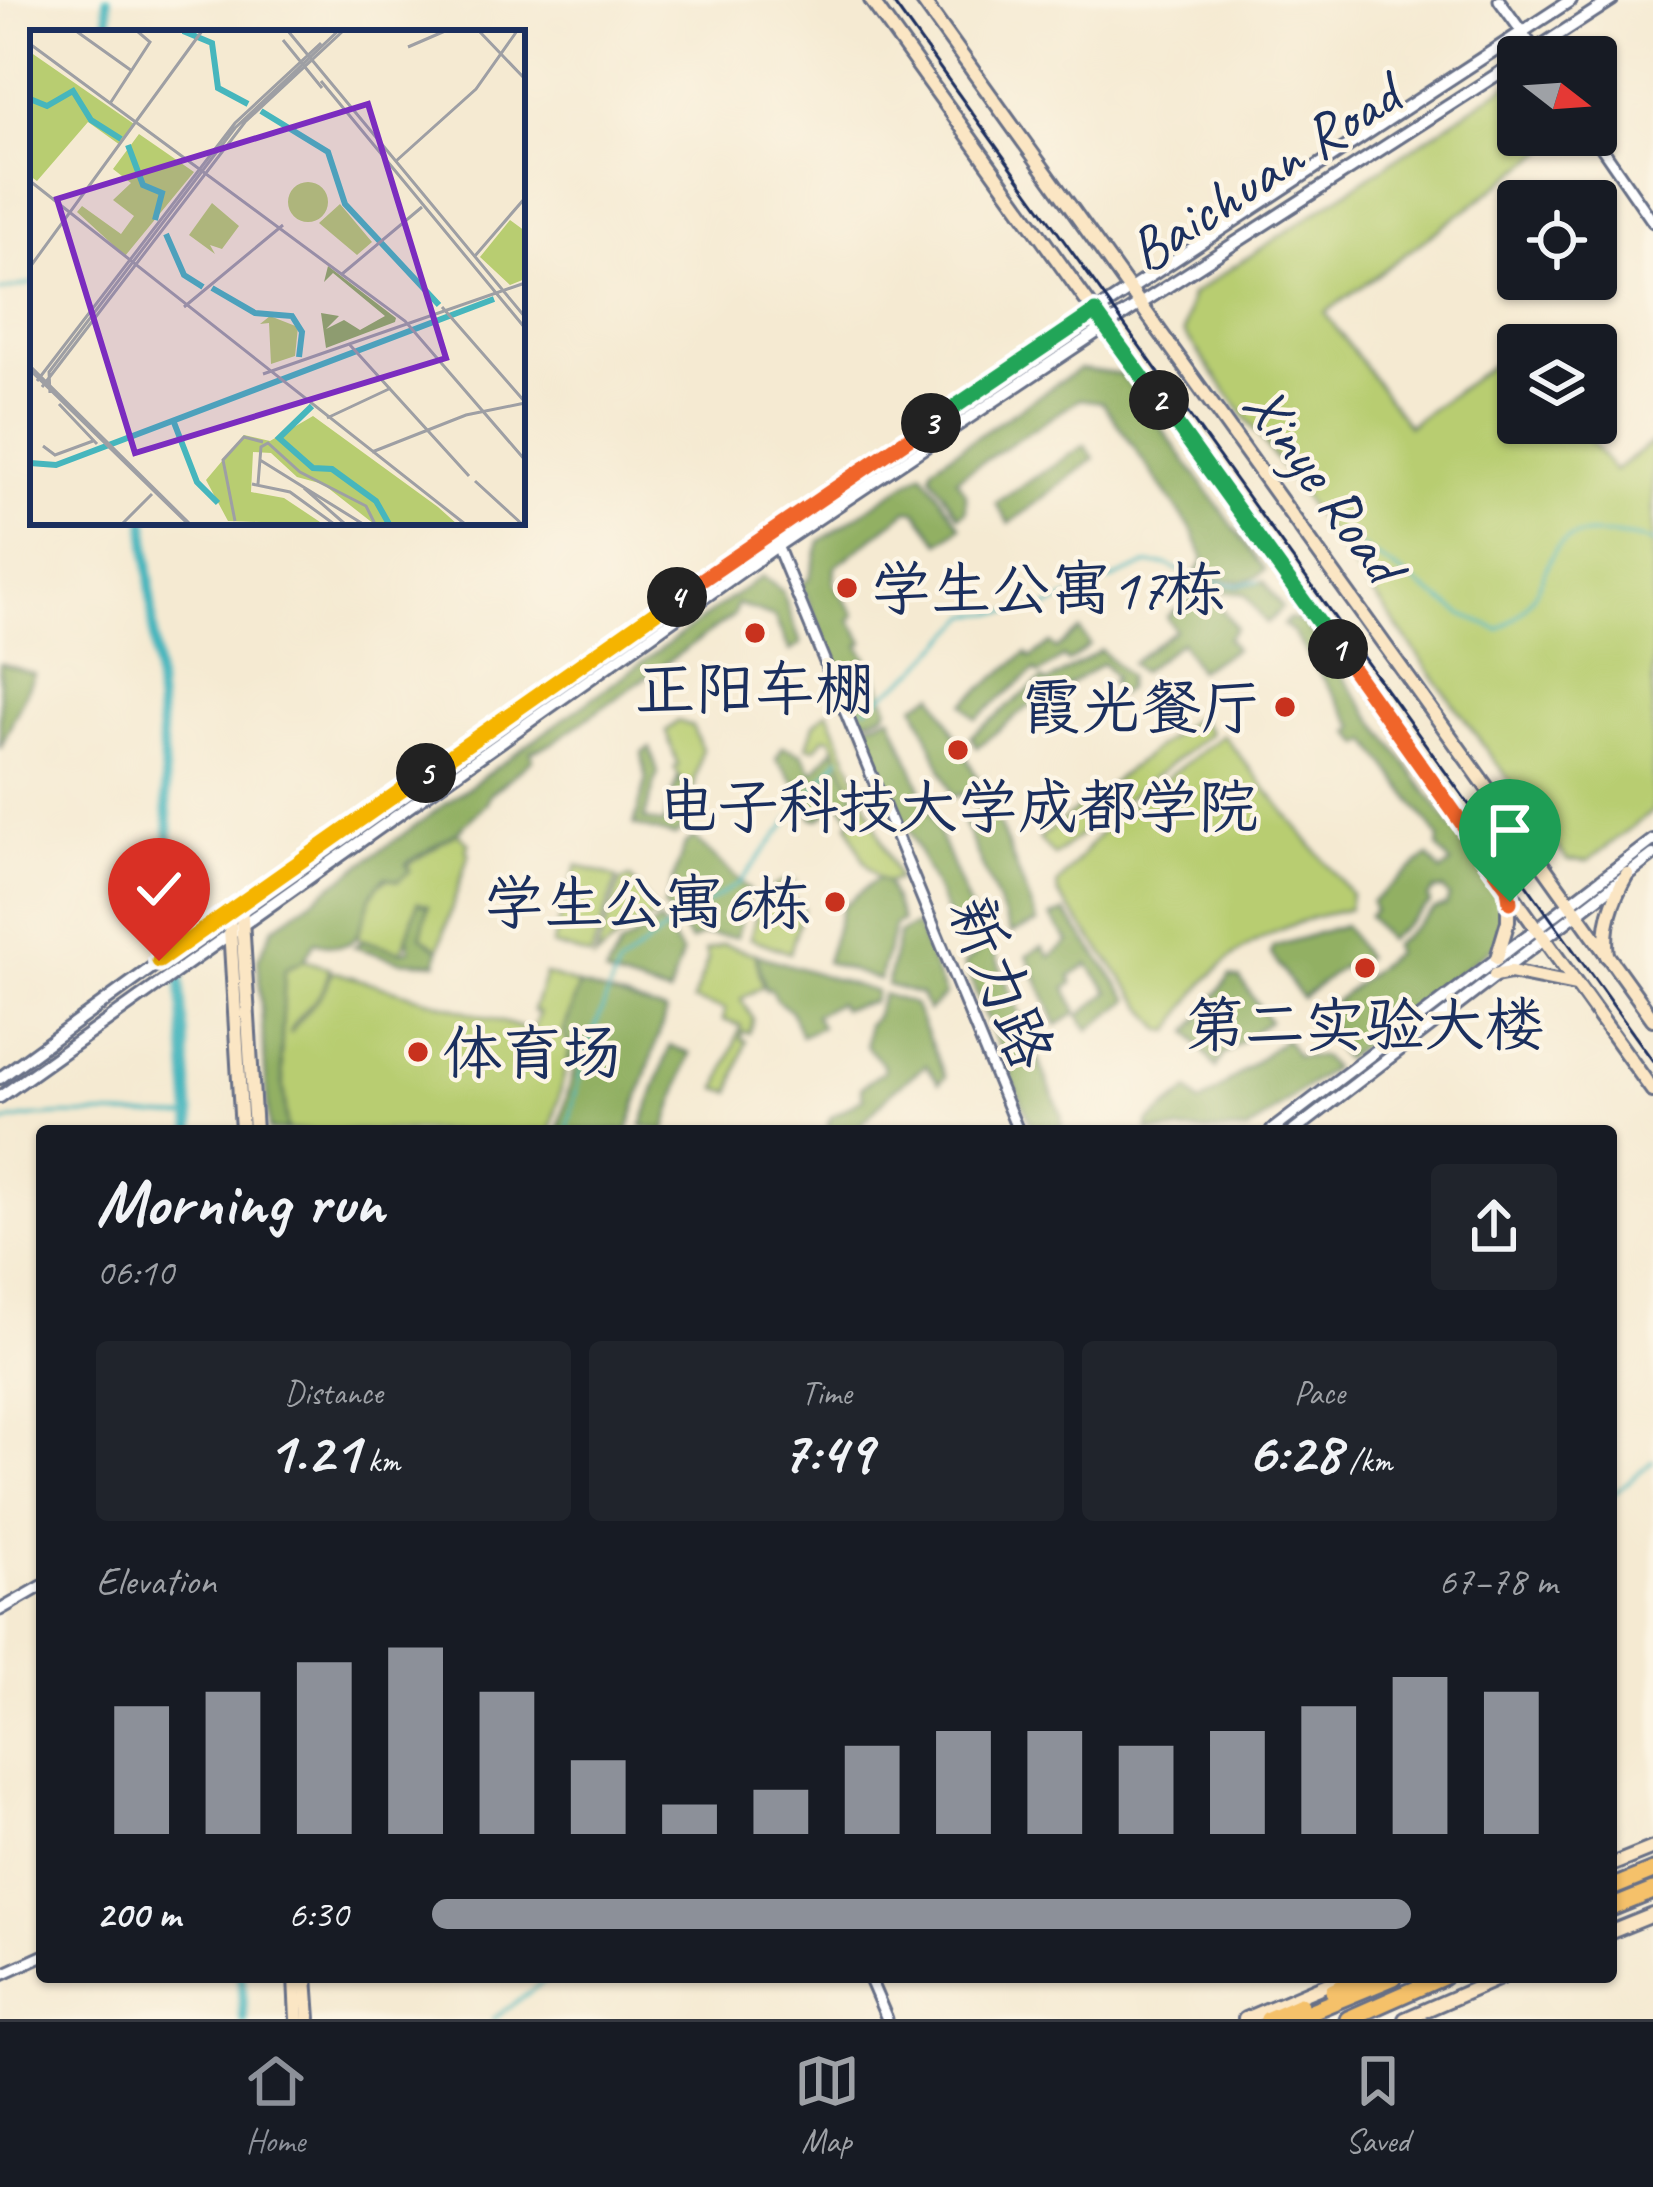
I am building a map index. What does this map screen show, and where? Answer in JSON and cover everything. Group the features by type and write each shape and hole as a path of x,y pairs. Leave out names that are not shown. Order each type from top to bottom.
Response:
{"highway":[{"path":"1617,1885 1653,1870"},
{"path":"1617,1906 1653,1891"},
{"path":"1268,2019 1349,1983"},
{"path":"1292,2019 1379,1983"},
{"path":"1348,2019 1429,1983"}],"main road":[{"name":"Xinye Road","path":"871,0 1653,1090"},
{"name":"Xinye Road","path":"922,0 1653,1019"},
{"path":"1607,957 1610,915 1627,874"},
{"path":"1497,958 1508,921 1508,888"},
{"path":"235,907 242,924 255,1125"},
{"path":"235,907 230,934 242,1125"},
{"path":"1495,975 1525,974 1579,986"},
{"path":"1617,1862 1653,1847"},
{"path":"1617,1930 1653,1915"},
{"path":"295,1983 297,2019"},
{"path":"306,1983 309,2019"},
{"path":"1245,2019 1330,1983"},
{"path":"1405,2019 1488,1983"}],"street":[{"path":"1499,0 1523,36"},
{"name":"Baichuan Road","path":"0,1078 771,531 1571,0"},
{"name":"Baichuan Road","path":"1559,36 1612,0"},
{"name":"Baichuan Road","path":"0,1096 777,546 1141,303 1497,76"},
{"path":"1607,156 1653,222"},
{"name":"新力路","path":"771,531 1016,1125"},
{"path":"1302,1125 1495,975 1653,840"},
{"path":"1574,907 1653,855"},
{"path":"1279,1125 1497,958 1540,933"},
{"path":"0,1610 36,1589"},
{"path":"0,1975 36,1959"},
{"path":"872,1983 887,2019"}],"green space":[{"path":"1497,92 1497,156 1538,156 1506,180 1497,180 1497,186 1325,313 1408,426 1497,361 1497,444 1593,444 1614,471 1653,442 1653,811 1588,861 1567,860 1184,333 1191,295"},
{"path":"1079,369 1122,374 1265,570 1241,581 1196,573 1204,560 1194,533 1102,402 1080,399 956,479 966,493 966,511 959,516 931,475 933,466"},
{"path":"1085,445 1094,459 1009,524 996,503"},
{"path":"923,472 961,527 940,543 916,511 908,510 835,567 834,584 855,615 850,620 864,642 859,646 874,669 888,707 869,719 856,717 801,583 809,580 820,541"},
{"path":"762,576 782,591 801,644 790,651 774,617 737,604 734,615 551,744 531,751 533,759 490,794 487,803 457,832 406,864 410,871 398,881 385,877 355,938 334,946 315,941 304,960 285,969 281,1054 287,1125 269,1125 258,959 273,928"},
{"path":"1195,579 1236,587 1264,581 1282,608 1266,624 1245,594 1221,591 1214,598 1236,628 1227,638 1235,649 1198,670 1181,642 1141,672 1131,663 1175,630 1167,617 1195,596 1187,583"},
{"path":"1288,619 1303,622 1506,902 1498,943 1344,1059 1333,1044 1333,1028 1317,1017 1395,952 1392,946 1435,909 1446,906 1449,897 1443,889 1434,890 1428,897 1430,904 1387,940 1368,916 1374,911 1371,902 1428,856 1441,872 1451,864 1438,848 1439,838 1369,741 1362,745 1351,732 1356,728 1283,625"},
{"path":"1080,630 1090,645 1068,662 1063,657 1039,674 1035,670 976,719 963,704 1026,653 1031,658 1050,643 1056,649"},
{"path":"1101,650 1128,676 1126,689 1119,695 1111,682 1115,678 1103,663 1055,694 1051,689 977,747 971,736 1043,679 1047,683"},
{"path":"0,663 34,674 0,749"},
{"path":"934,694 983,789 974,803 964,802 961,794 953,797 915,705"},
{"path":"828,711 898,879 887,883 879,878 858,849 848,823 862,812 831,738 824,737 816,748 807,747 814,724"},
{"path":"891,716 977,926 957,936 862,726"},
{"path":"1197,716 1210,733 1054,856 1039,839"},
{"path":"678,721 692,726 702,749 692,796 674,768 678,766 666,731"},
{"path":"1223,735 1351,894 1349,909 1288,927 1247,947 1213,973 1172,1031 1162,1030 1058,894 1057,885 1112,819"},
{"path":"783,747 802,754 813,772 835,747 862,812 853,819 840,803 819,819 812,818 807,797 776,759"},
{"path":"650,748 658,773 644,819 663,824 678,777 692,796 682,829 675,836 634,825 646,780 642,753"},
{"path":"979,807 993,808 1038,923 1011,933 964,823 971,821"},
{"path":"457,832 469,844 469,853 439,949 421,936 419,902 402,952 357,938 373,888"},
{"path":"694,838 749,890 737,937 703,935 691,941 664,907 685,844"},
{"path":"577,865 617,878 591,957 552,945"},
{"path":"631,878 658,916 630,929 595,959 620,881"},
{"path":"878,878 887,883 902,921 895,925 879,980 826,962 843,906"},
{"path":"786,880 795,882 789,896 803,908 790,953 750,938 762,893"},
{"path":"418,902 428,906 421,936 439,949 437,963 400,961 354,947 363,940 402,952 410,949 407,936"},
{"path":"1065,912 1130,1000 1089,1030 1079,1016 1109,992 1088,964 1070,977 1073,983 1066,988 1077,1013 1057,1025 1027,955 1042,947 1050,957 1069,942 1051,917"},
{"path":"660,922 682,954 669,995 605,975 620,947"},
{"path":"916,925 945,995 928,1011 921,995 887,985 899,933"},
{"path":"1344,925 1365,957 1348,971 1343,966 1302,998 1271,954 1273,947"},
{"path":"990,942 1062,1125 1031,1125 964,964"},
{"path":"723,944 755,954 763,986 741,999 753,1019 749,1033 742,1032 741,1039 746,1041 731,1092 718,1088 741,1026 723,1020 725,1009 693,1001 708,959 705,951"},
{"path":"755,954 876,992 873,1002 842,1009 838,1003 815,1015 821,1027 801,1036 791,1011 776,1000 770,988 766,990"},
{"name":"体育场","path":"304,960 330,968 323,990 290,1034 324,990 332,971 532,1031 545,974 579,985 564,1031 570,1050 552,1125 287,1125 281,1054 285,969"},
{"path":"1230,976 1240,978 1269,1021 1223,1055 1216,1068 1189,1032"},
{"path":"579,985 666,1012 630,1125 560,1125 576,1062 567,1062 570,1050 564,1032"},
{"path":"883,994 914,1004 945,1077 939,1083 926,1065 895,1088 861,1125 828,1125 830,1118 863,1098 861,1087 884,1071 866,1046 867,1025"},
{"path":"1285,1039 1297,1056 1323,1057 1332,1068 1256,1125 1148,1125 1189,1090 1200,1104"},
{"path":"670,1046 690,1053 667,1125 642,1125"}],"waterway":[{"path":"107,0 109,30"},
{"path":"0,291 30,284"},
{"path":"145,525 192,1125"},
{"path":"1333,541 1352,540 1463,615 1499,630 1523,610 1562,543 1579,535 1653,542"},
{"path":"866,708 917,670 970,615 1040,610 1147,564 1167,565 1194,577 1233,585 1259,581"},
{"path":"568,1125 584,1057 618,968 662,932 739,883 840,757"},
{"path":"0,1125 62,1115 191,1117"},
{"path":"1617,1491 1653,1461"},
{"path":"241,1983 244,2019"},
{"path":"493,2019 542,1983"}],"tram line":[{"path":"891,0 1653,1061"}],"place":[{"name":"学生公寓17栋","path":"847,588"},
{"name":"正阳车棚","path":"755,633"},
{"name":"霞光餐厅","path":"1285,707"},
{"name":"电子科技大学成都学院","path":"958,750"},
{"name":"学生公寓6栋","path":"835,902"},
{"name":"第二实验大楼","path":"1365,968"},
{"name":"体育场","path":"418,1052"}],"route":[{"path":"159,961 771,531 1095,312 1508,888 1510,902"}]}
